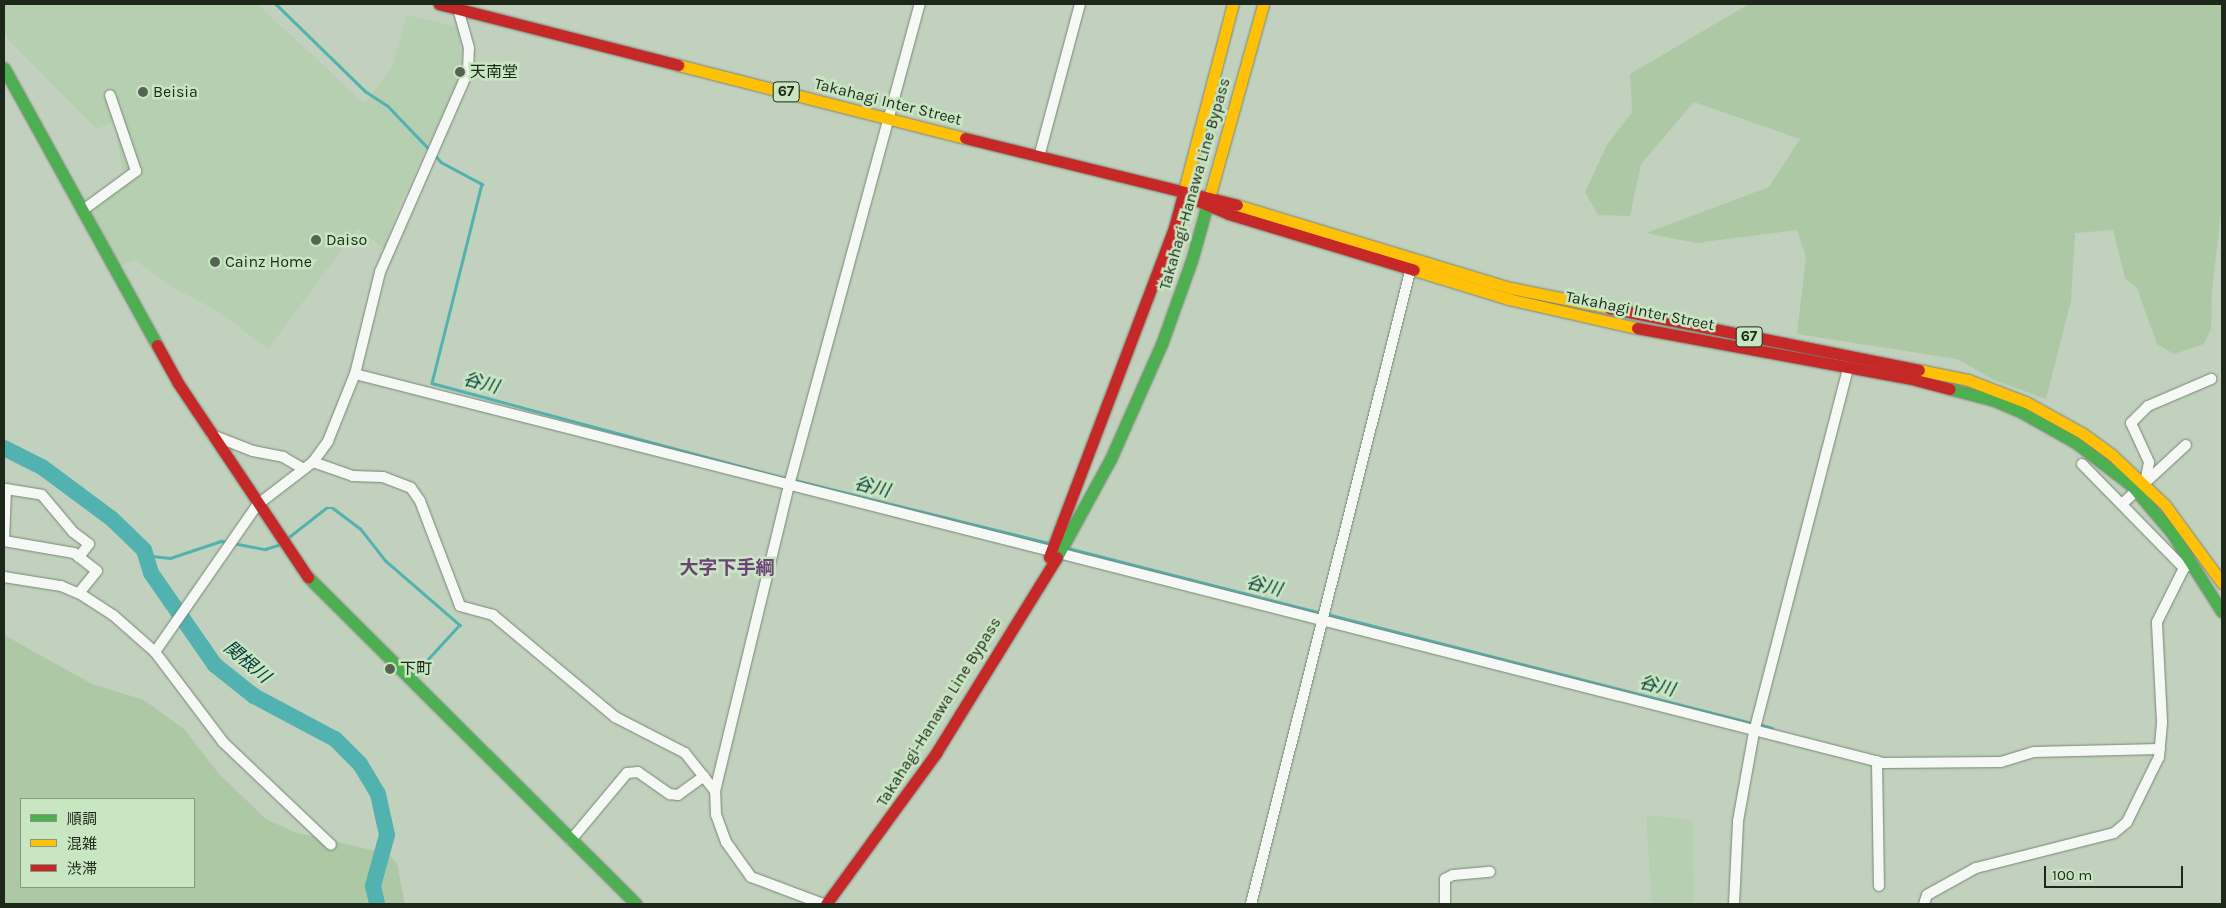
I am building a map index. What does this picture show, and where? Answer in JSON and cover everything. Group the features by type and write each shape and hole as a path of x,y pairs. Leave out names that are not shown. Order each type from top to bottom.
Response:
{"main road":[{"name":"Takahagi Inter Street","path":"439,4 458,6 888,119 1184,194 1411,266 1606,322 1967,391 2023,413 2076,443 2140,488 2181,526 2222,583"},
{"name":"Takahagi-Hanawa Line Bypass","path":"1055,553 1066,506 1152,290 1184,194 1233,4"},
{"name":"Takahagi-Hanawa Line Bypass","path":"824,904 936,753 1038,583 1134,408 1180,295 1209,202 1263,4"},
{"path":"4,68 178,383 292,557 324,598 636,904"},
{"name":"Takahagi Inter Street","path":"1411,266 1609,309 1968,380 2005,392 2058,418 2112,455 2140,488 2172,533 2188,565 2222,612"}],"street":[{"path":"824,904 751,876 726,842 716,815 715,791 789,485 920,4"},
{"path":"1039,157 1080,4"},
{"path":"154,652 257,505 308,465 328,442 355,374 373,291 468,72 469,48 458,6"},
{"path":"83,210 136,171 110,95"},
{"path":"1251,904 1411,266"},
{"path":"1734,904 1738,821 1754,732 1848,368"},
{"path":"355,374 1754,732 1877,761 1940,764 2001,762 2034,752 2160,749"},
{"path":"2140,488 2149,462 2131,423 2148,406 2212,379"},
{"path":"212,435 252,451 283,457 353,476 383,477 411,488 420,501 460,606 493,615 615,717 685,753 715,791"},
{"path":"2122,504 2186,445"},
{"path":"1924,904 1927,895 1976,868 2114,833 2127,822 2160,749 2162,713 2156,630 2167,597 2188,565 2082,464"},
{"path":"79,557 89,544 73,532 42,495 6,489 4,541 74,553 79,557 97,571 79,593"},
{"path":"4,578 60,586 79,593 114,615 154,652 223,742 331,845"},
{"path":"1877,761 1878,886"},
{"path":"571,840 627,773 638,772 670,794 678,795 704,776"},
{"path":"1445,904 1445,879 1453,875 1490,872"}],"shaded area":[{"path":"4,4 257,4 365,104 393,65 406,15 458,27 462,61 457,84 398,208 384,248 357,229 268,349 219,312 171,286 135,260 120,266 92,211 131,180 122,168 114,121 97,129 4,35"},
{"path":"1749,4 2222,4 2222,204 2212,290 2211,329 2204,344 2174,354 2157,344 2137,288 2125,278 2113,230 2075,233 2071,301 2046,399 1994,380 1957,359 1797,334 1806,257 1797,230 1696,243 1646,233 1769,187 1800,139 1694,102 1641,164 1630,216 1598,215 1585,192 1607,145 1632,112 1630,74"},
{"path":"4,635 92,684 144,700 184,729 219,774 266,819 294,832 389,854 397,864 405,904 4,904"},
{"path":"1646,815 1693,820 1694,904 1652,904"}],"waterway":[{"name":"谷川","path":"276,4 365,91 388,106 431,151"},
{"name":"谷川","path":"435,155 441,162 482,184 432,383 789,479"},
{"name":"関根川","path":"4,448 42,467 112,519 144,550 151,573 215,665 254,696 335,739 360,764 378,794 387,835 373,886 377,904"},
{"name":"谷川","path":"794,480 1048,543"},
{"path":"285,540 326,508 333,508 360,528 386,561 460,625 415,674"},
{"path":"144,550 152,556 170,558 221,541 228,542"},
{"path":"233,543 265,549 278,545"},
{"name":"谷川","path":"1068,548 1322,613"},
{"name":"谷川","path":"1327,614 1753,723"},
{"name":"谷川","path":"1759,724 1772,728"}],"traffic: fast":[{"path":"4,68 157,345"},
{"path":"1057,557 1111,458 1162,343 1192,259 1209,198"},
{"path":"1950,389 1993,400 2023,413 2076,443 2132,486 2172,533 2222,612"},
{"path":"308,577 636,904"}],"traffic: slow":[{"path":"1183,194 1233,4"},
{"path":"1209,198 1263,4"},
{"path":"678,65 965,138"},
{"path":"1237,205 1511,288 1609,308"},
{"path":"1414,270 1508,299 1637,328"},
{"path":"1919,370 1968,380 2026,402 2082,433 2112,455 2165,505 2222,583"}],"traffic: jam":[{"path":"439,4 678,65"},
{"path":"965,138 1237,205"},
{"path":"1049,557 1174,228 1183,194"},
{"path":"1191,198 1229,214 1414,270"},
{"path":"1609,308 1919,370"},
{"path":"1637,328 1908,378 1950,389"},
{"path":"157,345 178,383 308,577"},
{"path":"826,904 936,753 1057,557"}],"place":[{"name":"天南堂","path":"460,72"},
{"name":"Beisia","path":"143,92"},
{"name":"Daiso","path":"316,240"},
{"name":"Cainz Home","path":"215,262"},
{"name":"下町","path":"390,669"}],"district":[{"name":"大字下手綱","path":"727,569"}]}
